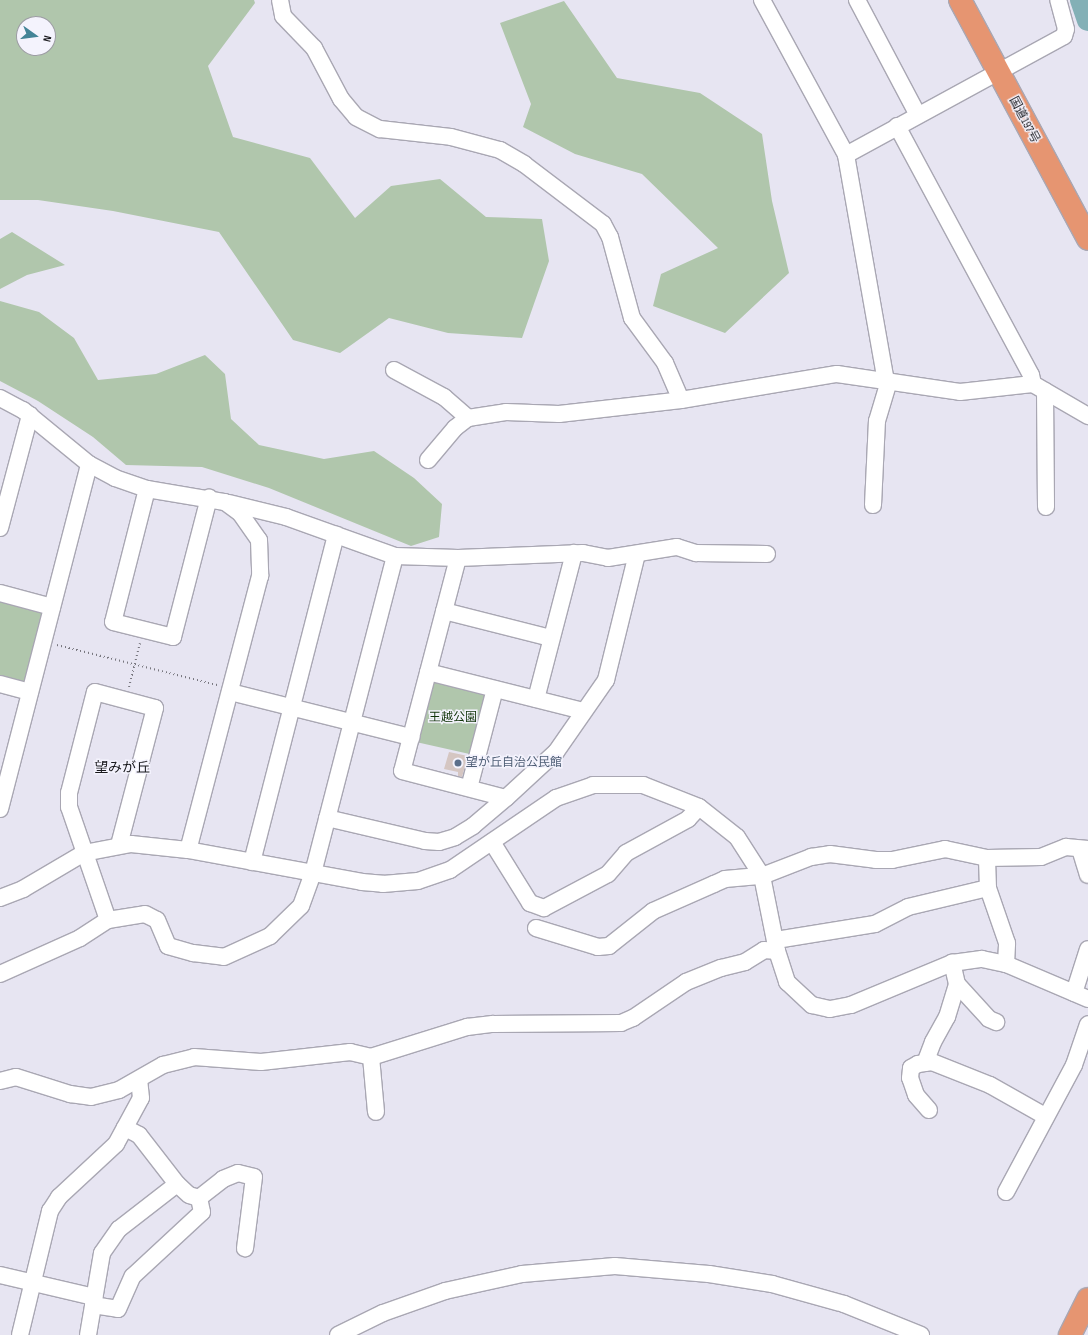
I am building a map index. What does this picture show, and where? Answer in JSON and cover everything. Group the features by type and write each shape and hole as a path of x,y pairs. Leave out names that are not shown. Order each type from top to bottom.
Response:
{"highway":[{"name":"国道197号","path":"960,0 1088,239"},
{"path":"1070,1335 1088,1299"}],"street":[{"path":"280,0 283,16 314,48 341,100 356,117 380,129 451,137 500,150 524,164 603,224 610,237 632,318 665,363 681,400"},
{"path":"762,0 846,155 888,381 877,421 873,505"},
{"path":"857,0 918,115"},
{"path":"846,155 1064,36 1066,29 1058,0"},
{"path":"897,126 1039,388 1076,412 1088,416"},
{"path":"394,370 438,393 468,418"},
{"path":"428,460 455,428 468,418 506,412 559,414 681,400 837,374 960,392 1039,388"},
{"path":"1039,388 1046,507"},
{"path":"0,398 30,415 89,464 115,478 147,489 209,498 286,517 395,556 458,558 574,553 608,558 677,548 696,553 767,554"},
{"path":"0,528 30,415"},
{"path":"0,809 89,464"},
{"path":"147,489 113,622 173,637 209,498"},
{"path":"188,850 226,689 262,563 256,533 240,514 225,502"},
{"path":"252,862 336,535"},
{"path":"536,699 574,553"},
{"path":"327,818 425,841 439,842 456,837 506,798 556,752 583,711 606,680 637,554"},
{"path":"0,974 80,938 108,920 145,914 157,920 168,946 193,953 224,957 270,936 301,906 313,873 395,556"},
{"path":"458,558 402,771 506,798"},
{"path":"0,593 52,607"},
{"path":"444,611 551,638"},
{"path":"428,672 583,711"},
{"path":"0,684 30,692"},
{"path":"226,689 411,737"},
{"path":"469,788 495,689"},
{"path":"108,920 69,807 69,793 95,692 156,708 119,845"},
{"path":"0,898 22,889 84,853 119,845 151,845 188,850 383,884 418,881 450,870 556,798 593,785 643,785 699,807 738,838 762,876 776,946 788,982 797,993 812,1005 830,1009 851,1005 952,963 982,959 1006,964 1081,996 1088,949"},
{"path":"492,842 530,903 544,908 608,874 626,853 688,819 699,807"},
{"path":"536,928 598,947 609,946 653,911 725,879 762,876 812,857 830,854 887,860 945,849 987,858 1041,857 1066,847 1084,849 1088,876"},
{"path":"987,858 988,888 1006,943 1006,964"},
{"path":"0,1082 16,1077 70,1094 91,1097 119,1090 163,1065 194,1057 261,1062 350,1052 371,1057 474,1026 621,1023 633,1018 686,982 721,968 745,962 764,950 875,924 908,908 988,888"},
{"path":"925,1063 933,1042 948,1017 957,984 952,963"},
{"path":"957,984 989,1019 996,1022"},
{"path":"1006,1192 1045,1116 1074,1065 1088,1024"},
{"path":"371,1057 376,1112"},
{"path":"929,1110 916,1095 910,1083 911,1068 932,1062 990,1085 1045,1116"},
{"path":"20,1335 50,1211 59,1197 116,1144 141,1098 139,1079"},
{"path":"125,1128 139,1135 177,1184 189,1195 199,1198"},
{"path":"199,1198 224,1179 238,1173 254,1177 245,1248"},
{"path":"88,1335 102,1253 119,1229 177,1184"},
{"path":"0,1276 32,1283 118,1309 133,1276 202,1212 199,1198"},
{"path":"338,1335 383,1313 445,1291 522,1274 615,1266 709,1274 772,1284 844,1304 921,1335"}],"path":[{"path":"126,700 144,630"},
{"path":"43,641 226,689"}],"green space":[{"path":"0,0 254,0 255,3 208,66 233,137 310,158 355,218 391,186 440,179 486,217 542,219 549,261 522,338 448,333 389,318 340,353 293,340 219,232 113,211 38,200 0,200"},
{"path":"564,1 617,78 700,93 762,134 772,201 789,273 725,333 653,306 661,274 718,248 642,174 575,154 523,127 531,104 500,23"},
{"path":"12,232 65,265 27,275 0,289 0,239"},
{"path":"0,301 39,312 74,338 98,380 156,374 205,355 225,374 231,419 259,445 324,459 374,451 414,478 442,504 439,537 411,546 269,488 202,467 126,465 93,437 38,401 0,381"},
{"path":"0,598 39,608 44,615 28,679 20,684 0,679"},
{"name":"王越公園","path":"439,680 490,693 474,755 416,742 431,685"}],"building":[{"name":"望が丘自治公民館","path":"449,752 468,756 462,777 458,776 458,772 444,769"}],"waterway":[{"path":"1081,0 1088,20"}],"place":[{"name":"望が丘自治公民館","path":"458,763"}],"district":[{"name":"望みが丘","path":"122,768"}]}
